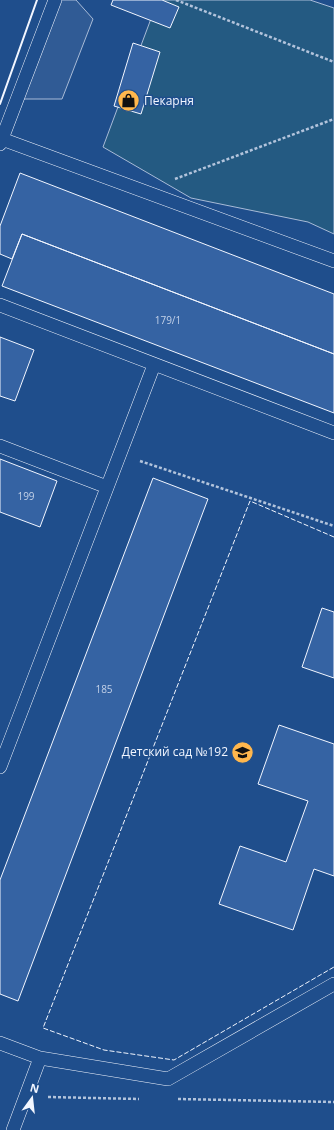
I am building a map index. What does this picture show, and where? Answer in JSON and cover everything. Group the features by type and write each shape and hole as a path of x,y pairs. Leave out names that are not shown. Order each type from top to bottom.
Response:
{"lane":[{"path":"55,0 1,141 144,190 334,261"},
{"path":"0,305 334,433"},
{"path":"0,767 154,365"},
{"path":"0,446 107,487"},
{"path":"0,1043 40,1058 168,1079 334,984"},
{"path":"13,1130 40,1058"}],"path":[{"path":"176,0 334,62"},
{"path":"144,190 334,119"},
{"path":"120,454 334,526"}],"shaded area":[{"path":"55,0 76,0 93,19 62,99 17,99"},
{"path":"158,0 310,0 334,8 334,234 308,222 191,198 103,147"}],"building":[{"path":"113,0 162,0 179,7 170,28 111,5"},
{"path":"133,43 160,52 141,114 114,106"},
{"path":"20,173 334,294 334,354 22,234 12,259 0,254 0,226"},
{"path":"22,234 334,354 334,413 2,286"},
{"path":"0,337 34,350 15,401 0,396"},
{"path":"0,459 57,481 40,527 0,512"},
{"path":"153,478 208,499 18,1001 0,994 0,880"},
{"path":"322,608 334,612 334,678 302,667"},
{"path":"279,725 334,744 334,876 314,869 293,930 219,904 240,846 286,862 308,801 258,784"}],"fence":[{"path":"334,537 250,501 43,1028 104,1050 174,1060 334,967"}],"wall":[{"path":"0,104 37,0"}],"place":[{"name":"Пекарня","path":"128,101"},
{"name":"Детский сад №192","path":"243,752"}]}
